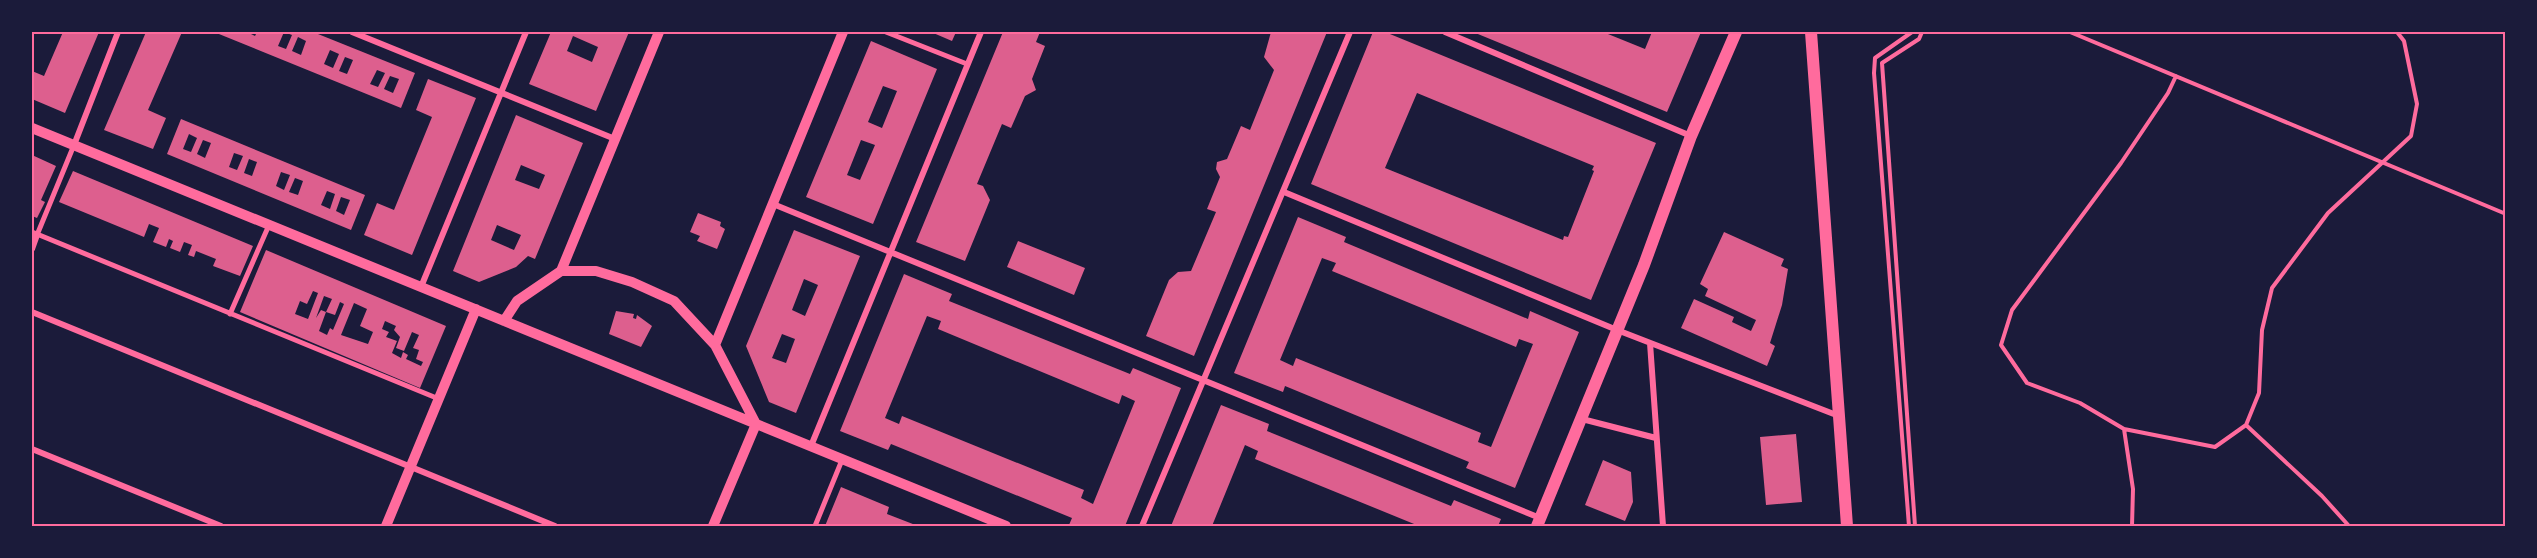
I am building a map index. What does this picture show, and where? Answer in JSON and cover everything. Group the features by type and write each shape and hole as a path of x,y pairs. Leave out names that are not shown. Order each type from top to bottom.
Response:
{"main road":[{"path":"1538,522 1617,330 1691,136 1736,32"},
{"path":"1811,32 1847,526"}],"street":[{"path":"32,249 34,233 74,145 118,32"},
{"path":"352,32 615,139"},
{"path":"421,287 526,32"},
{"path":"504,321 517,301 561,271 659,32"},
{"path":"714,345 843,32"},
{"path":"886,32 967,64"},
{"path":"811,446 981,32"},
{"path":"1142,526 1350,32"},
{"path":"1446,32 1691,136"},
{"path":"32,128 1006,526"},
{"path":"1284,192 1617,330 1839,416"},
{"path":"772,204 1538,522"},
{"path":"230,314 269,225"},
{"path":"34,233 439,399"},
{"path":"561,271 596,271 632,282 674,301 714,345 756,424"},
{"path":"386,526 476,309"},
{"path":"32,312 555,526"},
{"path":"1650,343 1663,526"},
{"path":"1581,418 1656,438"},
{"path":"713,526 756,424"},
{"path":"32,449 221,526"},
{"path":"815,526 842,459"}],"path":[{"path":"1909,526 1874,73 1875,58 1912,32"},
{"path":"1915,526 1882,63 1918,39 1922,32"},
{"path":"2070,32 2505,214"},
{"path":"2176,76 2168,93 2121,164 2012,310 2001,345 2027,383 2080,403 2124,429 2215,447 2247,425 2259,393 2262,330 2272,288 2328,213 2411,136 2417,104 2403,41 2397,32"},
{"path":"2247,425 2322,496 2349,526"},
{"path":"2124,429 2133,489 2132,526"}],"building":[{"path":"63,32 99,32 65,113 32,99 32,71 44,76"},
{"path":"146,32 182,32 148,110 166,118 153,149 104,130"},
{"path":"214,32 247,32 255,36 257,32 284,32 313,32 415,73 401,108","holes":["284,32 292,35 286,49 278,46","298,37 306,41 301,55 292,51","330,50 339,54 333,68 324,64","345,57 353,60 347,74 339,71","377,70 385,73 378,87 370,84","390,76 399,79 393,93 384,89"]},
{"path":"551,32 629,32 596,111 529,84","holes":["573,36 598,47 592,62 567,51"]},
{"path":"931,32 956,32 952,41"},
{"path":"1003,32 1040,32 1036,42 1045,46 1032,79 1036,90 1025,96 1011,128 1002,124 977,184 983,186 990,200 965,261 916,242"},
{"path":"1271,32 1327,32 1194,356 1146,336 1169,280 1178,272 1191,271 1216,212 1207,209 1220,177 1216,169 1217,162 1227,159 1241,126 1250,130 1274,70 1264,57"},
{"path":"1373,32 1385,32 1656,143 1591,300 1311,184","holes":["1417,93 1594,166 1568,237 1564,236 1563,240 1385,168"]},
{"path":"1473,32 1603,32 1645,49 1652,32 1701,32 1667,112"},
{"path":"871,41 937,69 873,224 806,197","holes":["883,86 897,91 882,128 868,122","861,140 875,145 860,180 847,175"]},
{"path":"428,79 476,98 412,255 364,235 377,203 394,210 432,117 416,110"},
{"path":"516,115 583,143 535,259 528,256 516,267 479,282 453,271","holes":["521,165 545,175 539,189 515,180","497,225 521,235 514,250 491,240"]},
{"path":"181,119 365,195 351,230 167,154","holes":["189,134 197,138 191,152 183,149","203,140 211,143 205,158 197,154","234,153 243,156 237,170 229,167","249,159 257,162 252,176 244,173","281,172 290,175 284,190 276,186","295,178 303,181 298,195 289,192","327,191 335,194 330,209 321,205","341,197 350,200 344,215 336,211"]},
{"path":"32,155 56,166 41,200 45,202 37,218 32,216"},
{"path":"73,171 253,246 240,276 213,266 216,259 196,251 194,257 188,255 192,245 184,242 180,252 170,248 173,241 169,239 166,247 153,242 159,228 149,224 144,237 59,202"},
{"path":"698,213 721,222 720,226 725,229 717,249 697,241 700,236 690,232"},
{"path":"1298,217 1346,237 1344,242 1528,319 1530,311 1579,332 1515,488 1466,468 1469,462 1285,386 1283,392 1234,373","holes":["1322,258 1336,263 1332,271 1516,347 1519,339 1533,344 1491,447 1478,442 1481,433 1296,358 1293,366 1280,360"]},
{"path":"794,230 860,256 796,413 769,402 746,346","holes":["804,279 818,285 805,316 792,310","782,334 795,339 786,363 772,358"]},
{"path":"1724,232 1784,259 1781,266 1788,269 1782,305 1770,343 1775,346 1767,366 1681,328 1694,299 1734,317 1732,322 1751,331 1756,320 1705,296 1708,289 1700,284"},
{"path":"1018,241 1085,268 1074,295 1007,267"},
{"path":"266,250 446,326 420,388 240,312","holes":["313,291 318,293 308,319 295,314 300,301 307,304","324,296 332,299 326,312 321,310 316,318","340,302 344,304 333,330 330,328 327,335 319,331 326,312 335,315","354,303 367,309 360,326 373,332 368,344 341,335","385,321 396,326 394,330 400,337 396,348 404,351 412,332 419,335 413,348 419,350 416,359 423,362 421,366 406,359 408,355 403,352 401,358 392,353 397,341 386,337 389,332 382,329"]},
{"path":"904,274 952,294 949,301 1130,374 1133,368 1181,388 1125,526 1069,525 1072,518 891,444 888,450 840,431","holes":["927,316 941,321 938,329 1119,404 1122,395 1135,401 1093,504 1081,498 1084,490 902,416 899,424 885,418"]},
{"path":"616,311 634,314 633,318 636,319 637,315 652,326 641,347 609,334"},
{"path":"1221,405 1269,424 1267,431 1451,506 1454,500 1501,519 1498,526 1419,526 1255,459 1258,451 1245,445 1212,526 1171,526"},
{"path":"1796,434 1802,502 1766,505 1760,437"},
{"path":"1603,460 1631,472 1633,502 1625,521 1585,505"},
{"path":"841,487 889,507 887,514 918,526 825,526"}]}
